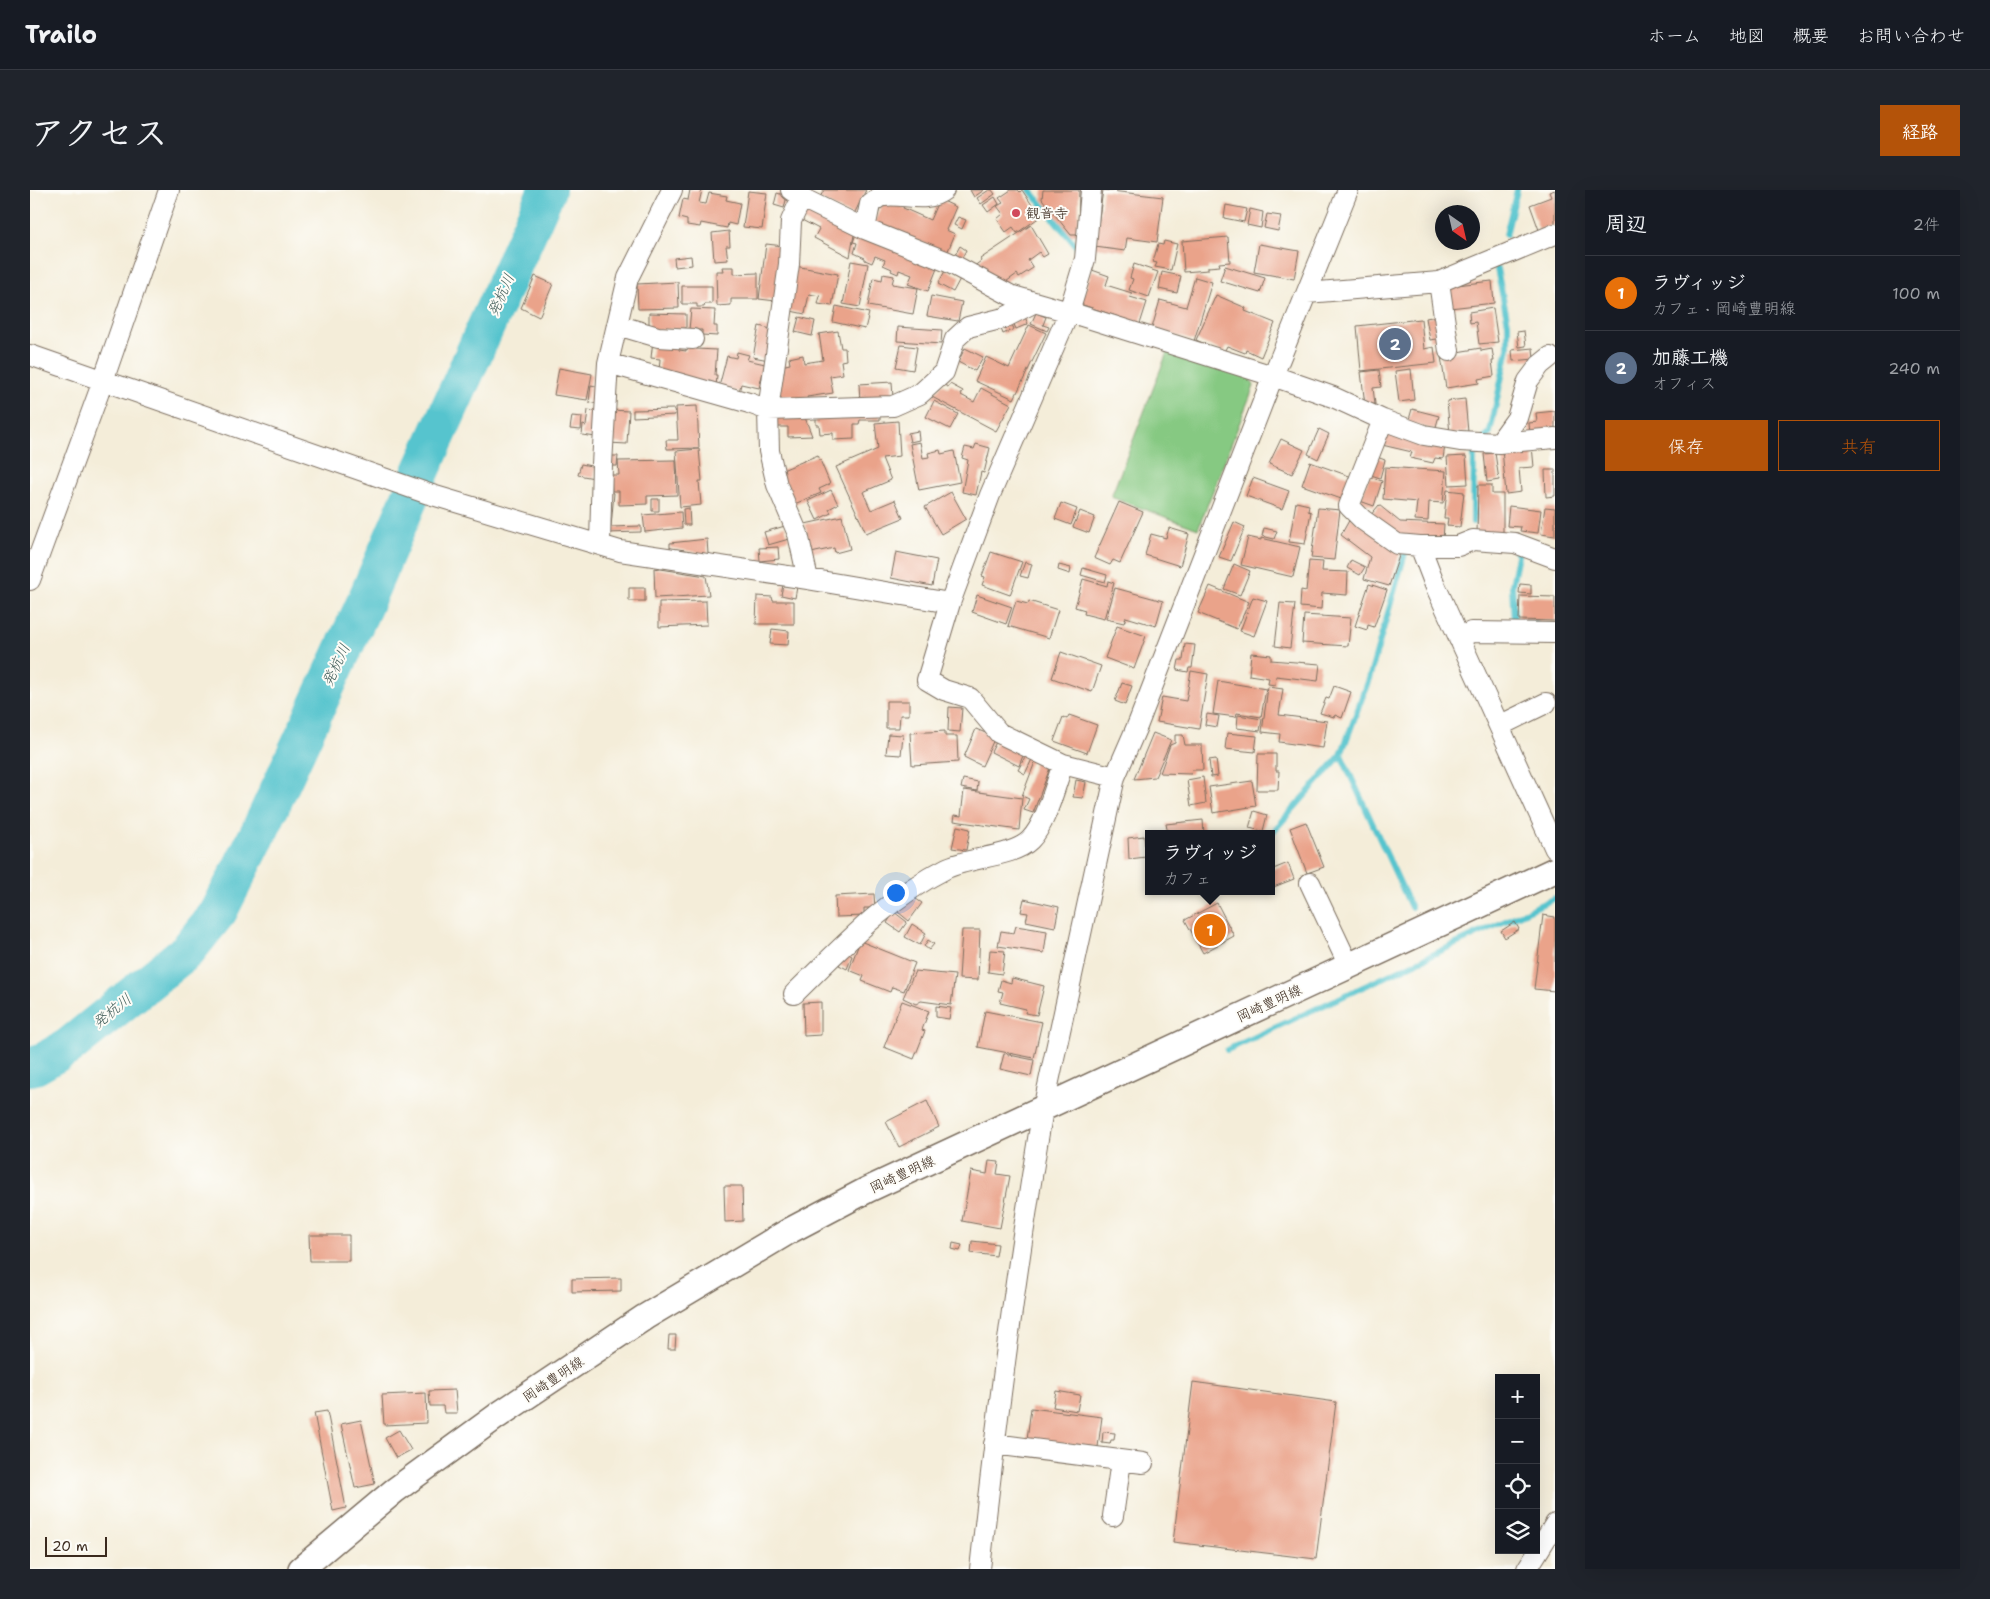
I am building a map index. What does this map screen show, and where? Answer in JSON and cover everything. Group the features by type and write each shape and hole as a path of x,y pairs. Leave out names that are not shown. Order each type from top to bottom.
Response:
{"main road":[{"name":"岡崎豊明線","path":"301,1569 394,1491 481,1427 645,1317 791,1230 867,1190 1555,870"}],"street":[{"path":"30,580 169,190"},
{"path":"600,544 602,464 608,363 628,278 672,190"},
{"path":"865,230 870,204 882,195 916,198 939,193 944,190"},
{"path":"1091,190 1085,259 1069,312 990,495 950,604 927,680 944,690 970,698 999,733 1063,764 1115,777"},
{"path":"980,1569 994,1444 1043,1109 1115,777 1138,724 1273,376 1348,190"},
{"path":"808,579 798,534 777,485 769,451 768,410 789,264 791,221 803,194 865,230 948,262 1010,295 1273,376 1333,397 1383,420 1424,435 1465,441 1498,443 1555,438"},
{"path":"1307,293 1439,282 1555,234"},
{"path":"1439,282 1449,351"},
{"path":"608,363 768,410 893,406 920,394 944,372 955,339 968,327 1004,318 1033,303"},
{"path":"617,325 658,337 694,339"},
{"path":"30,356 428,494 620,551 808,579 950,604"},
{"path":"1498,443 1518,418 1528,381 1540,365 1550,357"},
{"path":"1383,420 1348,506 1363,520 1397,544 1458,546 1473,540 1507,543 1555,558"},
{"path":"1420,546 1435,586 1555,849"},
{"path":"1459,639 1471,632 1555,633"},
{"path":"1499,726 1546,704"},
{"path":"794,994 873,918 918,886 948,868 983,856 1015,850 1029,841 1040,827 1063,764"},
{"path":"1310,883 1349,966"},
{"path":"994,1444 1143,1463"},
{"path":"1113,1516 1121,1461"},
{"path":"1527,1569 1555,1524"}],"green space":[{"path":"1168,350 1249,376 1254,386 1198,529 1111,497"}],"building":[{"path":"690,190 702,190 699,203 706,204 709,193 727,196 726,200 740,203 736,225 728,223 727,228 701,223 700,227 687,225 687,220 679,218 683,199 688,200"},
{"path":"824,190 866,190 853,216 819,199"},
{"path":"970,190 984,190 974,197"},
{"path":"992,190 995,194 981,204 977,198"},
{"path":"1011,190 1018,190 1020,192 1022,190 1040,217 1017,233 1013,227 1006,232 997,219 1003,214 997,206 1003,203 999,198"},
{"path":"1043,190 1079,190 1078,235 1071,235 1042,199"},
{"path":"1103,190 1163,197 1157,242 1127,238 1125,251 1095,247"},
{"path":"1555,190 1555,224 1539,230 1530,205 1551,197 1549,192"},
{"path":"748,191 767,193 762,229 743,227"},
{"path":"777,193 787,196 784,208 774,205"},
{"path":"995,197 999,204 988,212 983,205"},
{"path":"939,199 956,207 946,230 955,234 947,253 874,223 884,201 904,206 903,208 930,220"},
{"path":"1226,205 1247,209 1244,222 1224,218"},
{"path":"1250,209 1263,212 1261,228 1247,225"},
{"path":"805,210 854,235 850,257 814,238 819,229 800,219"},
{"path":"1267,214 1281,216 1278,231 1264,228"},
{"path":"958,217 966,220 962,229 954,225"},
{"path":"1031,225 1048,254 1043,257 1039,252 1028,260 1033,268 1019,277 1017,274 1003,284 973,267 981,261 980,259"},
{"path":"729,231 730,246 726,246 728,260 714,261 712,233"},
{"path":"856,234 938,266 928,291 908,284 912,275 899,270 898,274 891,271 892,269 883,265 885,260 875,256 872,263 854,253 857,243 853,242"},
{"path":"1228,237 1230,262 1219,263 1220,266 1208,267 1208,270 1184,272 1182,241"},
{"path":"1164,241 1177,244 1171,270 1155,267 1157,263 1153,262 1158,244 1163,245"},
{"path":"766,244 784,246 776,301 759,299"},
{"path":"1259,244 1299,251 1294,279 1254,272"},
{"path":"960,246 966,250 962,258 955,255"},
{"path":"691,256 692,265 675,267 674,258"},
{"path":"851,261 868,264 860,307 843,304"},
{"path":"1134,264 1158,272 1149,297 1129,290 1133,279 1130,278"},
{"path":"795,266 838,274 832,306 818,304 820,296 809,294 805,314 786,310"},
{"path":"1225,266 1265,278 1260,293 1220,281"},
{"path":"722,267 734,267 734,274 758,273 758,299 731,299 731,305 717,306 716,271 723,271"},
{"path":"946,269 961,277 953,292 938,284"},
{"path":"1092,270 1109,276 1106,285 1132,293 1130,297 1147,302 1140,324 1080,304"},
{"path":"1162,272 1181,276 1177,293 1159,289"},
{"path":"883,274 894,276 892,284 918,288 913,314 868,306 873,278 882,280"},
{"path":"535,276 553,284 539,317 521,308"},
{"path":"1195,277 1212,282 1194,341 1152,328 1160,300 1186,307"},
{"path":"1492,281 1494,303 1450,308 1448,286"},
{"path":"678,282 679,308 638,309 637,284"},
{"path":"682,286 712,286 712,304 697,307 697,304 682,304"},
{"path":"1216,295 1246,308 1245,311 1275,323 1261,357 1246,350 1245,353 1227,346 1224,352 1196,340"},
{"path":"931,296 962,302 958,321 927,316"},
{"path":"836,306 869,313 865,329 833,322"},
{"path":"1493,308 1498,342 1479,344 1476,322 1470,323 1469,312"},
{"path":"691,309 715,310 714,326 717,326 717,336 702,335 702,330 689,330"},
{"path":"649,313 686,314 686,328 649,331"},
{"path":"1036,313 1046,317 1043,325 1049,327 1047,331 1031,324"},
{"path":"1437,316 1441,338 1430,340 1426,318"},
{"path":"799,317 815,321 812,336 795,332"},
{"path":"1025,317 1028,324 1016,329 1013,322"},
{"path":"1421,319 1424,349 1434,347 1436,363 1361,371 1357,326"},
{"path":"1010,321 1014,329 1003,334 1000,326"},
{"path":"1029,325 1046,333 1014,399 975,381 986,357 1009,368"},
{"path":"759,326 775,330 769,360 753,357"},
{"path":"898,327 942,330 941,344 897,341"},
{"path":"838,331 841,348 845,348 846,360 841,361 843,374 830,376 833,393 807,397 808,400 780,405 776,378 781,366 790,364 789,358 803,355 804,363 823,360 819,334"},
{"path":"1524,331 1526,346 1519,347 1517,332"},
{"path":"653,340 680,342 679,350 686,351 686,346 696,346 696,349 717,350 716,388 659,372 660,359 651,358"},
{"path":"901,345 917,347 913,370 896,367"},
{"path":"965,348 983,357 975,371 958,362"},
{"path":"1481,348 1481,351 1492,349 1494,376 1478,379 1479,383 1446,388 1441,357 1451,353"},
{"path":"1533,348 1534,359 1513,361 1512,350"},
{"path":"737,352 749,355 747,360 765,364 759,388 741,384 739,392 719,387 727,356 736,358"},
{"path":"559,368 592,374 587,400 554,395"},
{"path":"1411,369 1414,400 1399,402 1395,371"},
{"path":"1379,370 1381,387 1373,388 1375,404 1365,405 1361,372"},
{"path":"892,382 893,399 860,401 859,384"},
{"path":"942,384 948,387 950,384 963,391 961,395 974,402 981,388 1011,404 996,431 932,397"},
{"path":"591,385 600,387 597,404 589,402"},
{"path":"1465,399 1468,432 1450,434 1447,401"},
{"path":"934,401 958,414 950,429 926,417"},
{"path":"697,406 699,448 667,449 666,440 678,440 676,407"},
{"path":"674,409 675,415 633,417 633,410"},
{"path":"1412,409 1439,416 1435,430 1408,423"},
{"path":"588,410 600,412 596,437 582,435 583,425 586,426"},
{"path":"611,410 629,411 627,444 608,443"},
{"path":"1555,411 1555,431 1530,434 1529,423 1537,422 1536,413"},
{"path":"880,413 880,420 860,420 859,424 854,424 854,439 833,440 833,433 820,434 819,425 816,425 816,415"},
{"path":"804,415 812,436 788,437 788,427 772,427 772,416"},
{"path":"572,416 582,417 581,430 570,429"},
{"path":"898,421 900,456 882,458 891,480 863,492 871,510 895,500 903,518 866,533 836,467 878,449 875,423"},
{"path":"1319,429 1329,434 1318,459 1308,454"},
{"path":"918,431 919,440 910,442 908,433"},
{"path":"1385,432 1445,445 1443,459 1435,458 1433,463 1410,458 1412,452 1382,445"},
{"path":"1281,439 1304,450 1292,474 1269,464"},
{"path":"920,442 923,458 929,457 928,453 940,450 941,454 954,451 960,482 919,490 910,444"},
{"path":"976,444 990,448 984,473 981,472 976,495 962,492 968,460 962,458 965,447 974,449"},
{"path":"1532,446 1534,467 1519,468 1521,492 1506,494 1502,449"},
{"path":"699,449 702,481 699,481 701,505 680,507 676,451"},
{"path":"1495,453 1499,480 1487,482 1484,454"},
{"path":"818,455 830,484 819,489 821,493 792,505 778,472"},
{"path":"608,456 618,456 617,466 608,466"},
{"path":"1466,456 1468,484 1449,485 1447,457"},
{"path":"1377,457 1385,460 1380,478 1371,475"},
{"path":"676,460 677,495 647,496 647,504 619,505 619,491 612,491 611,475 619,475 618,461"},
{"path":"1310,462 1352,477 1344,500 1302,485"},
{"path":"581,464 596,467 594,478 578,475"},
{"path":"1385,467 1446,471 1443,503 1429,502 1428,521 1415,520 1417,502 1383,499"},
{"path":"1545,470 1555,470 1555,496 1546,497"},
{"path":"1369,477 1382,481 1374,506 1360,501"},
{"path":"1253,478 1289,491 1282,509 1246,496"},
{"path":"1478,485 1492,485 1492,494 1503,494 1503,535 1477,535"},
{"path":"831,490 838,504 829,509 831,513 817,520 808,501"},
{"path":"1447,490 1464,492 1460,527 1447,526 1448,518 1444,518"},
{"path":"608,492 614,493 611,527 641,526 641,532 606,533"},
{"path":"951,492 966,519 941,534 925,507"},
{"path":"652,499 659,499 659,511 652,511"},
{"path":"1119,502 1143,512 1120,563 1113,560 1110,565 1094,558"},
{"path":"1296,502 1309,505 1308,511 1311,512 1305,544 1289,542"},
{"path":"1061,503 1077,509 1071,525 1055,519"},
{"path":"1379,505 1400,522 1444,524 1443,540 1397,536 1370,516"},
{"path":"1509,506 1541,510 1538,533 1520,531 1521,527 1507,526"},
{"path":"1545,507 1555,508 1555,536 1541,534"},
{"path":"689,508 690,525 684,525 683,509"},
{"path":"1318,508 1340,510 1334,560 1311,558"},
{"path":"1080,511 1095,517 1089,533 1073,527"},
{"path":"681,512 682,528 645,532 643,515"},
{"path":"842,516 850,549 835,553 834,548 811,553 805,524"},
{"path":"1351,517 1400,553 1389,586 1364,579 1370,557 1341,535"},
{"path":"1234,522 1245,527 1231,561 1219,557"},
{"path":"785,526 789,539 768,545 764,532"},
{"path":"1169,528 1189,534 1180,566 1145,555 1151,534 1166,538"},
{"path":"1264,528 1277,531 1274,539 1262,536"},
{"path":"1248,537 1300,547 1293,577 1241,565"},
{"path":"707,539 708,554 670,548 670,543"},
{"path":"778,547 779,559 760,561 759,548"},
{"path":"896,552 937,560 932,586 891,578"},
{"path":"991,552 1022,562 1010,595 982,585 985,577 982,576"},
{"path":"1351,560 1365,567 1360,575 1347,568"},
{"path":"1309,561 1323,562 1322,571 1348,572 1347,595 1322,593 1321,609 1300,607 1301,590 1306,591"},
{"path":"1025,562 1032,564 1028,578 1020,576"},
{"path":"1234,564 1250,571 1240,595 1224,589"},
{"path":"1059,565 1071,568 1070,574 1058,570"},
{"path":"654,568 706,576 709,595 655,598"},
{"path":"1083,568 1107,575 1105,582 1081,575"},
{"path":"1083,579 1107,586 1108,581 1114,583 1104,619 1084,614 1085,610 1075,607"},
{"path":"1369,584 1387,590 1374,627 1368,625 1367,630 1355,626"},
{"path":"1520,584 1531,585 1531,594 1519,593"},
{"path":"783,585 797,587 795,598 781,595"},
{"path":"1210,586 1249,602 1237,629 1198,613"},
{"path":"629,588 645,588 645,601 629,601"},
{"path":"1115,588 1163,601 1156,626 1126,617 1124,623 1106,619"},
{"path":"977,595 1012,607 1006,624 972,612"},
{"path":"757,596 772,597 773,601 794,601 794,624 756,624"},
{"path":"1520,596 1555,597 1555,621 1519,620"},
{"path":"1253,597 1267,601 1254,636 1240,631"},
{"path":"706,601 707,625 659,627 659,602"},
{"path":"1016,601 1028,604 1029,601 1058,610 1049,638 1008,626"},
{"path":"1280,603 1295,604 1290,648 1275,646"},
{"path":"1304,615 1351,618 1348,646 1302,643"},
{"path":"1117,626 1146,636 1134,669 1105,658"},
{"path":"772,629 789,631 788,645 770,644"},
{"path":"1185,644 1195,645 1192,668 1189,668 1188,672 1177,670 1179,660 1183,660"},
{"path":"1061,652 1101,666 1092,692 1052,678"},
{"path":"1251,653 1271,655 1271,660 1320,664 1318,681 1276,676 1275,685 1268,684 1269,678 1249,675"},
{"path":"1191,671 1208,674 1199,729 1157,722 1162,697 1186,701"},
{"path":"1218,681 1266,689 1261,717 1237,713 1236,717 1213,714"},
{"path":"1122,683 1132,686 1125,705 1115,701"},
{"path":"1334,686 1351,692 1342,718 1320,713 1326,698 1329,699"},
{"path":"1268,687 1283,689 1279,715 1327,721 1323,748 1279,742 1280,734 1262,732"},
{"path":"886,701 909,701 909,715 900,715 899,728 886,728"},
{"path":"949,707 962,708 960,732 948,731"},
{"path":"1207,714 1219,716 1217,727 1205,725"},
{"path":"1069,715 1097,725 1087,753 1054,741 1063,717 1067,719"},
{"path":"1238,715 1262,719 1260,731 1237,728"},
{"path":"976,729 995,737 982,766 964,757"},
{"path":"945,731 945,736 957,736 958,762 912,765 910,733"},
{"path":"1153,733 1171,740 1155,777 1134,779"},
{"path":"1227,733 1257,736 1255,752 1225,749"},
{"path":"888,734 903,735 901,755 886,754"},
{"path":"1175,735 1183,735 1185,745 1202,745 1203,770 1192,770 1191,774 1160,773 1170,745 1175,743"},
{"path":"997,740 1024,753 1019,766 991,752"},
{"path":"1027,753 1033,757 1025,774 1018,770"},
{"path":"1258,754 1276,754 1276,771 1279,771 1278,790 1257,790"},
{"path":"1216,759 1218,776 1211,777 1209,760"},
{"path":"1035,762 1050,768 1033,813 1024,810 1029,799 1022,796"},
{"path":"1203,777 1206,803 1191,806 1187,780"},
{"path":"963,779 978,782 977,791 961,788"},
{"path":"1076,780 1086,782 1083,798 1073,797"},
{"path":"1252,781 1256,806 1213,813 1209,787"},
{"path":"964,790 1022,798 1019,830 954,821 955,815 961,816"},
{"path":"1254,811 1267,815 1263,830 1249,828"},
{"path":"1203,820 1204,830 1167,830 1166,824"},
{"path":"1306,822 1324,867 1307,873 1290,828"},
{"path":"957,826 970,829 966,850 952,848"},
{"path":"1144,836 1145,857 1129,859 1128,838"},
{"path":"1288,863 1294,879 1275,886 1275,868"},
{"path":"874,894 875,908 864,908 864,916 836,917 835,896"},
{"path":"913,897 922,903 909,921 898,912 906,901 909,903"},
{"path":"1024,899 1059,907 1055,927 1026,921 1028,913 1021,912"},
{"path":"1217,903 1234,936 1203,953 1185,920"},
{"path":"894,912 907,922 900,932 887,923"},
{"path":"1543,915 1555,917 1555,991 1534,989"},
{"path":"1515,922 1519,929 1505,938 1501,931"},
{"path":"912,924 926,933 920,945 905,937"},
{"path":"1016,926 1047,931 1044,953 998,946 1001,931 1014,933"},
{"path":"962,930 980,930 978,980 959,979"},
{"path":"928,940 934,944 929,950 924,946"},
{"path":"860,941 915,963 904,991 892,987 890,992 862,981 864,976 849,970"},
{"path":"990,950 1005,951 1002,974 988,972"},
{"path":"845,952 852,956 847,969 839,965"},
{"path":"915,971 955,975 951,1005 921,1001 916,1004 903,998"},
{"path":"1012,978 1044,986 1037,1015 1025,1013 1026,1009 1000,1003 1003,992 998,991 1001,980 1011,983"},
{"path":"902,1001 929,1011 922,1030 925,1031 914,1059 884,1047"},
{"path":"821,1002 821,1035 804,1036 803,1003"},
{"path":"936,1006 951,1008 949,1019 936,1017"},
{"path":"985,1011 1042,1022 1034,1058 978,1047"},
{"path":"1004,1054 1034,1060 1031,1076 1000,1069"},
{"path":"927,1101 939,1127 899,1147 886,1122"},
{"path":"989,1161 999,1162 997,1174 1010,1176 1000,1228 962,1221 971,1171 987,1174"},
{"path":"724,1186 742,1186 743,1221 725,1222"},
{"path":"309,1235 349,1235 349,1261 310,1261"},
{"path":"972,1241 998,1244 996,1256 971,1253"},
{"path":"953,1243 962,1245 960,1251 952,1249"},
{"path":"621,1278 621,1291 572,1292 572,1279"},
{"path":"669,1335 676,1335 675,1349 668,1349"},
{"path":"1193,1382 1336,1402 1316,1559 1173,1542"},
{"path":"455,1390 457,1413 444,1413 443,1406 430,1406 429,1391"},
{"path":"1056,1391 1080,1395 1077,1411 1053,1407"},
{"path":"426,1393 427,1423 384,1425 382,1395"},
{"path":"1031,1408 1102,1417 1098,1447 1027,1439"},
{"path":"327,1411 346,1508 333,1511 314,1413"},
{"path":"361,1420 375,1484 355,1488 341,1424"},
{"path":"399,1430 411,1450 396,1458 385,1438"},
{"path":"1103,1432 1115,1433 1114,1440 1111,1440 1110,1444 1102,1443"}],"waterway":[{"name":"発杭川","path":"30,1067 68,1047 187,951 219,911 260,830 363,607 420,474 547,190"},
{"path":"1030,190 1077,247 1078,253"},
{"path":"1506,235 1517,190"},
{"path":"1485,438 1490,432 1508,348 1508,323 1497,269"},
{"path":"1473,522 1474,450 1478,445"},
{"path":"1275,830 1341,755 1369,679 1406,550"},
{"path":"1516,551 1519,551 1512,585 1514,622 1536,623"},
{"path":"1341,755 1411,907"},
{"path":"1227,1050 1555,898"}],"place":[{"name":"観音寺","path":"1016,213"},
{"name":"加藤工機","path":"1395,344"},
{"name":"ラヴィッジ","path":"1210,930"}]}
